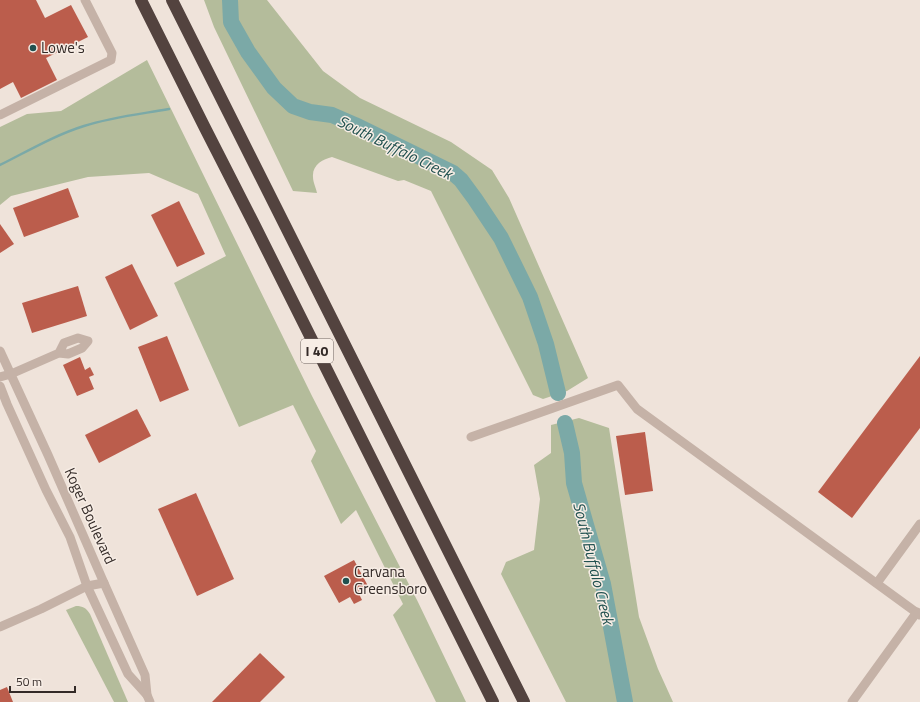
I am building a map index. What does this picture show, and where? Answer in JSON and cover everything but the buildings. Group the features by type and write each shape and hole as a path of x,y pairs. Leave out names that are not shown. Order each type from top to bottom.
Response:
{"highway":[{"name":"I 40","path":"141,0 493,702"},
{"name":"I 40","path":"172,0 524,702"}],"street":[{"path":"0,115 112,60 112,53 85,0"},
{"name":"Koger Boulevard","path":"0,351 51,461 145,675 149,699"},
{"path":"0,377 11,374 59,353"},
{"path":"471,437 618,385 637,409 919,614 852,702"},
{"name":"Koger Boulevard","path":"0,386 46,490 70,537 87,586 128,674 149,699"},
{"path":"877,583 920,524"},
{"path":"0,627 87,586 104,583"}],"green space":[{"path":"204,0 267,0 323,71 360,98 451,142 492,170 509,198 588,378 567,391 543,399 533,395 431,191 404,180 398,181 332,157 319,163 314,169 313,179 317,193 293,191 214,27"},
{"path":"147,60 312,396 417,600 466,702 436,702 393,615 403,604 356,510 341,524 311,461 316,451 293,405 239,427 174,283 226,256 198,194 149,173 88,177 11,196 0,205 0,127 27,114 61,111"},
{"path":"579,418 609,428 639,617 658,669 673,702 566,702 501,574 506,562 534,550 540,499 534,465 551,453 551,425"},
{"path":"76,606 81,606 90,614 128,702 114,702 66,610"}],"waterway":[{"name":"South Buffalo Creek","path":"230,0 231,22 248,52 274,88 293,106 310,112 332,115 355,125 453,173 461,180 501,238 530,297 546,344 558,393"},
{"path":"0,165 52,139 84,126 116,118 169,109"},
{"name":"South Buffalo Creek","path":"565,423 572,453 574,483 603,584 625,702"}],"place":[{"name":"Lowe's","path":"33,48"},
{"name":"Carvana Greensboro","path":"346,581"}]}
